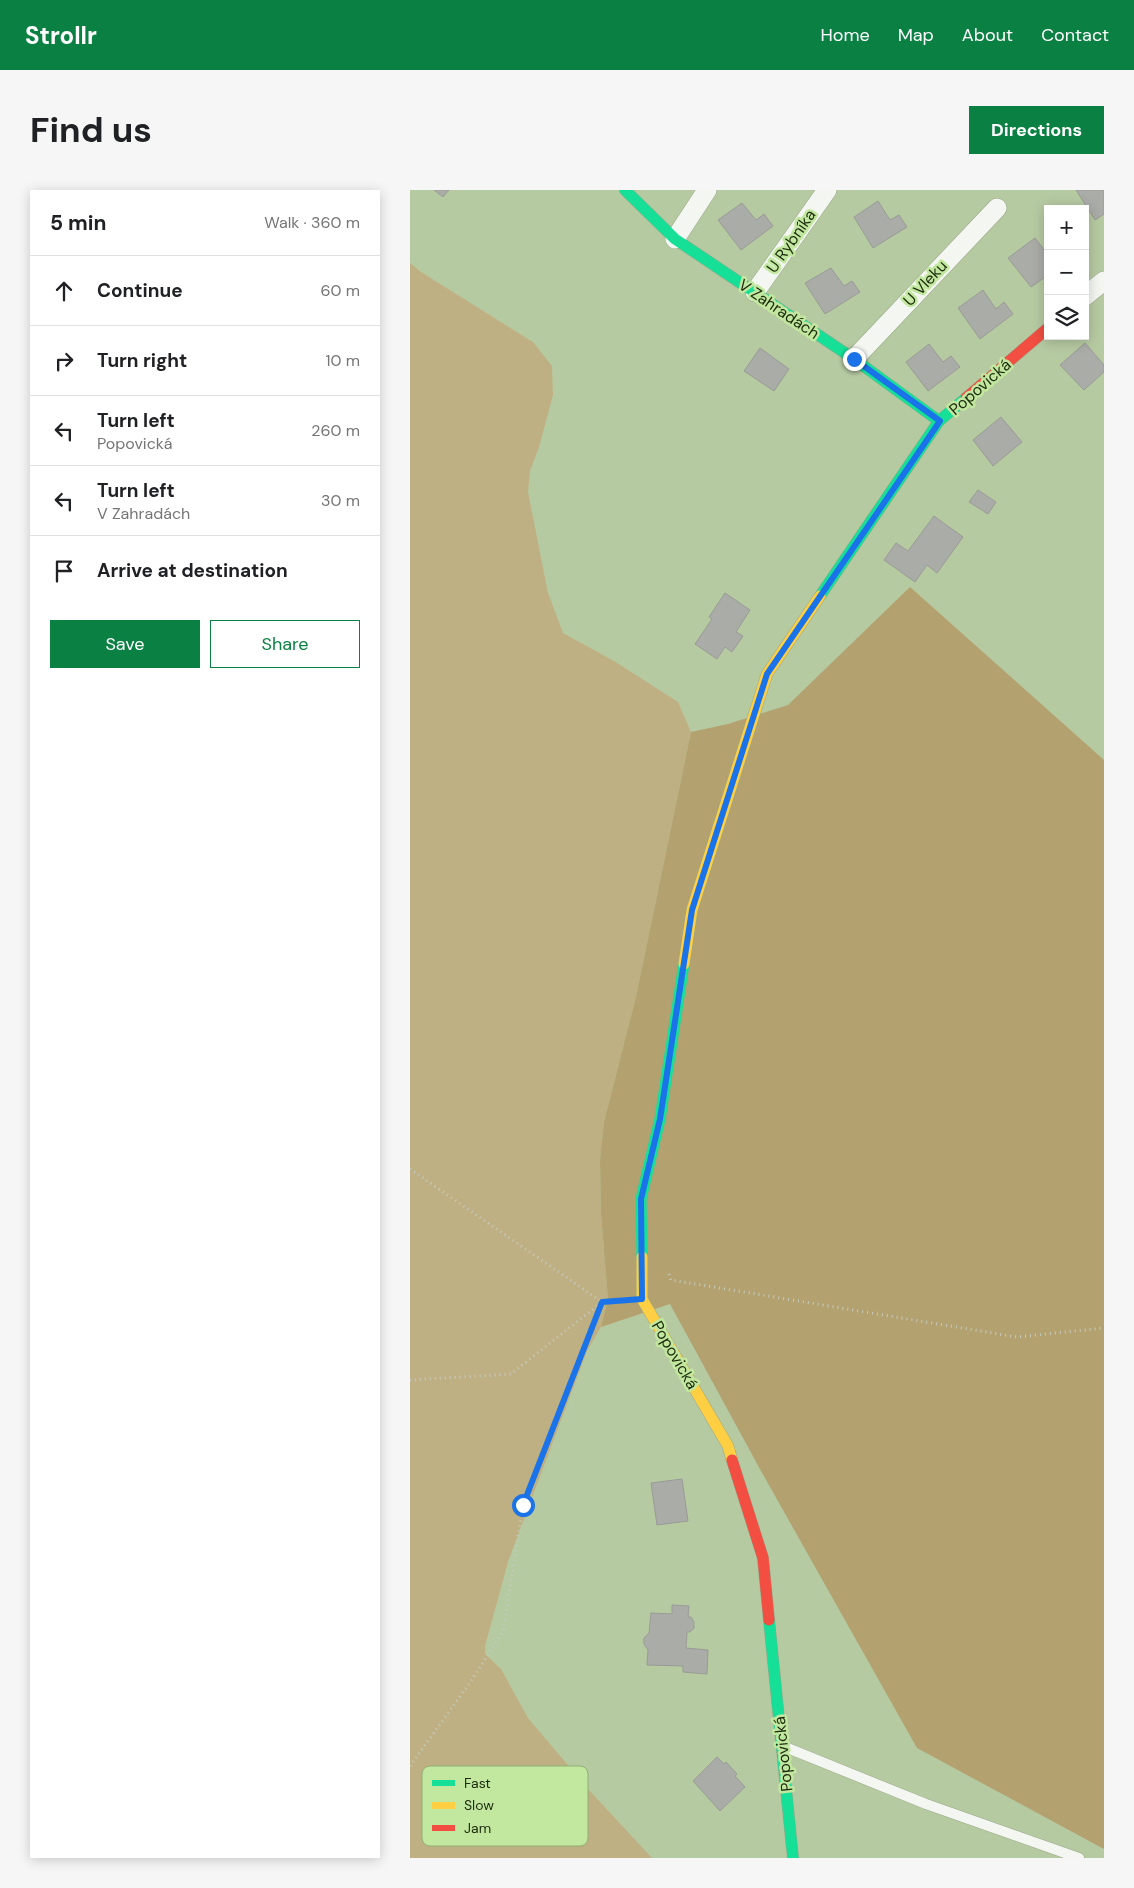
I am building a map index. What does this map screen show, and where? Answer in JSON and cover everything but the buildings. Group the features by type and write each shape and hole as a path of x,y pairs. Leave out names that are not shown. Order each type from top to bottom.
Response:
{"street":[{"name":"V Zahradách","path":"625,190 675,239 854,359 940,421"},
{"path":"675,239 707,190"},
{"name":"U Rybníka","path":"755,292 827,190"},
{"name":"U Vleku","path":"854,359 997,208"},
{"path":"1086,295 1104,281"},
{"name":"Popovická","path":"793,1858 764,1558 728,1446 642,1299 641,1199 660,1119 692,910 767,674 940,421 1044,331"}],"lane":[{"path":"782,1745 926,1804 1078,1858"}],"path":[{"path":"410,1169 602,1302"},
{"path":"671,1280 1017,1337 1104,1328"},
{"path":"410,1380 511,1374 602,1302 642,1299"},
{"path":"410,1766 469,1684 503,1632 523,1505 602,1302"}],"shaded area":[{"path":"410,263 421,272 533,342 552,366 553,395 539,447 530,471 528,492 548,593 563,633 614,661 678,702 691,732 636,997 604,1122 600,1160 601,1214 608,1298 601,1327 587,1351 508,1562 485,1646 485,1654 501,1669 528,1718 569,1766 422,1766 422,1846 588,1846 588,1789 652,1858 410,1858"},
{"path":"910,587 1104,760 1104,1849 917,1748 761,1471 670,1304 601,1327 608,1298 601,1214 600,1160 604,1122 636,997 691,732 728,724 788,705"}],"traffic: fast":[{"path":"625,190 675,239 854,359 939,421"},
{"path":"820,596 939,421 966,398"},
{"path":"642,1257 641,1199 660,1119 684,964"},
{"path":"769,1620 793,1858"}],"traffic: slow":[{"path":"684,964 692,910 767,674 820,596"},
{"path":"642,1257 642,1299 728,1446 732,1460"}],"traffic: jam":[{"path":"966,398 1044,331"},
{"path":"732,1460 763,1558 769,1620"}],"route":[{"path":"523,1505 602,1302 642,1299 641,1199 660,1119 692,910 767,674 940,421 854,359"}]}
